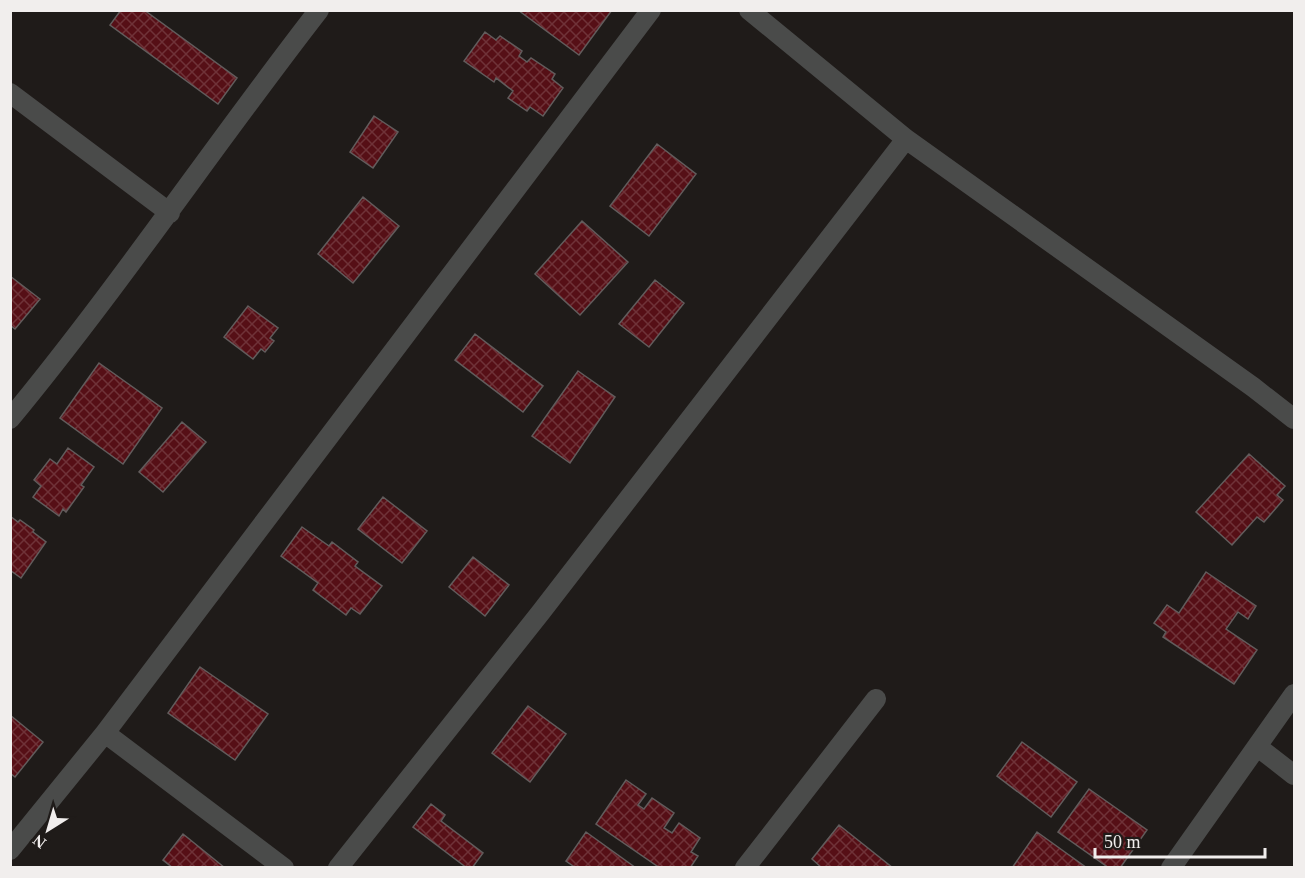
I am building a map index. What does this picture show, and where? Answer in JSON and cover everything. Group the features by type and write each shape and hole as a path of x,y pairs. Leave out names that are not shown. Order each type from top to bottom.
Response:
{"street":[{"path":"11,417 170,213 255,93 319,10"},
{"path":"10,850 105,733 651,10"},
{"path":"749,10 906,139 1253,387 1294,419"},
{"path":"10,93 170,213"},
{"path":"338,867 548,603 906,139"},
{"path":"1171,867 1294,694"},
{"path":"745,867 876,699"},
{"path":"105,733 284,867"},
{"path":"1258,747 1294,775"}],"building":[{"path":"121,10 144,10 237,78 218,104 110,25"},
{"path":"518,10 612,10 579,55"},
{"path":"485,32 496,40 500,36 522,51 519,56 527,62 531,58 555,74 552,79 563,88 543,116 530,107 527,111 508,98 513,91 496,78 494,82 464,61"},
{"path":"374,116 398,132 373,168 350,152"},
{"path":"657,144 696,174 649,236 610,206"},
{"path":"363,197 399,226 353,283 318,254"},
{"path":"582,221 628,262 580,315 535,274"},
{"path":"10,276 40,299 15,329 10,325"},
{"path":"655,280 684,303 649,347 619,324"},
{"path":"248,306 278,328 270,338 274,341 265,352 261,349 253,359 224,337"},
{"path":"475,334 543,386 523,412 455,360"},
{"path":"99,363 162,408 123,464 60,418"},
{"path":"578,371 615,397 570,463 532,436"},
{"path":"182,422 206,442 163,492 139,472"},
{"path":"68,448 94,467 81,485 84,487 66,512 63,509 59,516 33,497 41,486 34,480 50,459 57,464"},
{"path":"1249,454 1285,486 1277,495 1283,500 1264,522 1257,517 1232,545 1196,512"},
{"path":"383,497 427,531 402,563 358,529"},
{"path":"10,516 34,530 33,532 46,542 21,578 10,570"},
{"path":"302,527 329,546 332,542 358,562 355,566 382,586 360,614 351,608 346,615 313,590 318,583 281,556"},
{"path":"473,557 509,585 485,616 449,587"},
{"path":"1206,572 1256,606 1248,619 1238,612 1226,629 1257,650 1234,684 1163,637 1166,632 1154,623 1167,605 1179,613"},
{"path":"200,667 268,714 235,760 168,713"},
{"path":"528,706 566,734 530,782 492,753"},
{"path":"10,715 43,742 15,777 10,773"},
{"path":"1022,742 1077,782 1051,817 997,776"},
{"path":"626,780 646,794 638,805 644,809 652,798 674,813 664,828 672,833 679,823 700,838 691,852 698,856 690,868 660,868 596,824"},
{"path":"1089,789 1147,830 1120,868 1109,868 1058,832"},
{"path":"431,804 445,815 441,821 483,853 472,868 467,868 413,827"},
{"path":"839,825 893,868 822,868 812,859"},
{"path":"586,832 636,868 576,868 566,861"},
{"path":"1037,832 1087,868 1012,868"},
{"path":"183,834 225,868 173,868 163,860"}]}
